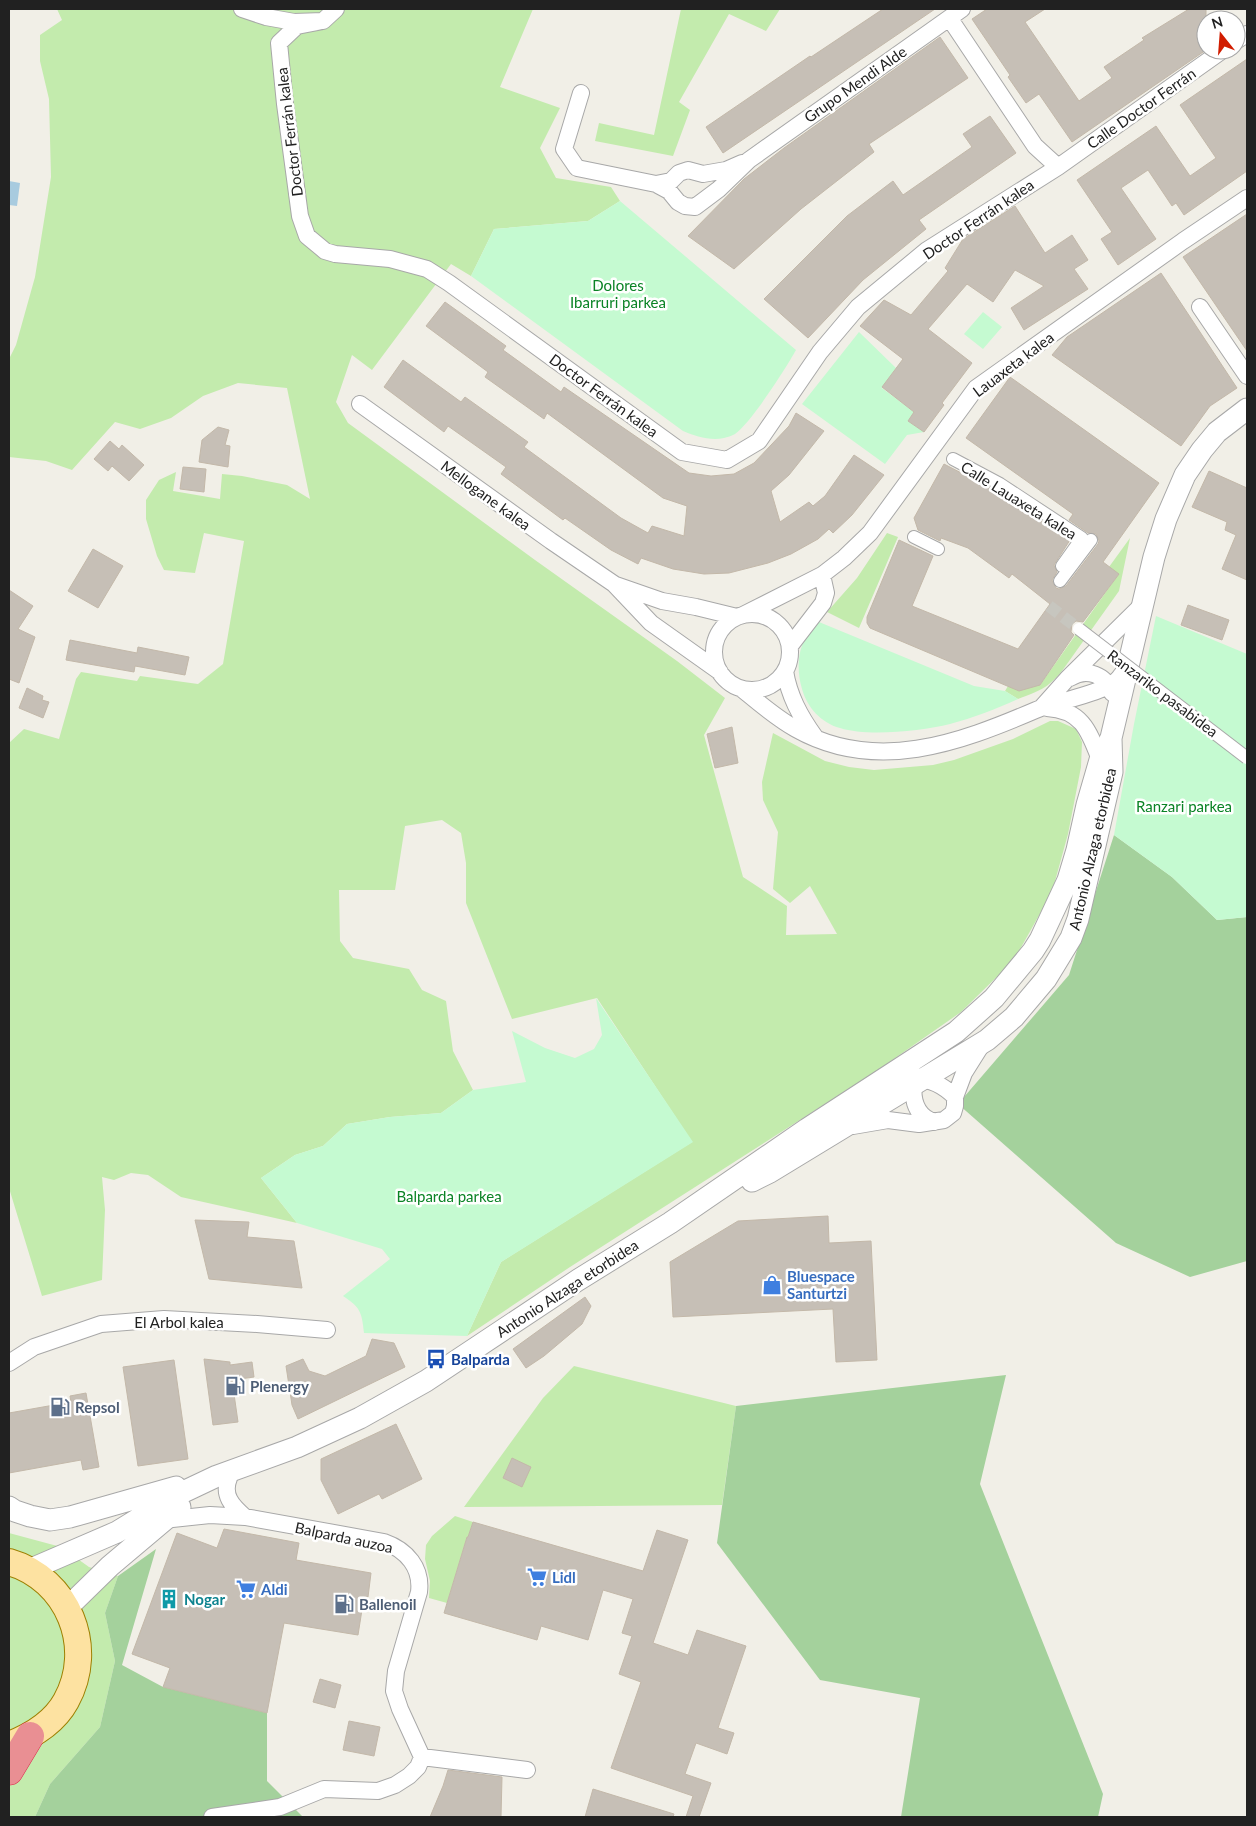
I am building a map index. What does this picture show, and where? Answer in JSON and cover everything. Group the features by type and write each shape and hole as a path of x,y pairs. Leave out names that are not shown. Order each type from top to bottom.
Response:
{"highway":[{"path":"9,1771 20,1741"}],"main road":[{"path":"14,1563 44,1580 57,1593 67,1608 76,1630 79,1655 75,1679 66,1702 50,1721 20,1741"}],"street":[{"path":"242,9 266,17 294,22 323,21"},
{"path":"279,43 297,26 323,21 336,9"},
{"path":"956,14 1035,146 1058,167"},
{"name":"Grupo Mendi Alde","path":"582,93 564,149 578,168 656,184 669,191 678,202 685,206 695,207 719,189 749,160 956,14"},
{"name":"Doctor Ferrán kalea","path":"266,17 277,34 279,43 300,216 307,236 325,251 390,259 427,269 682,452 727,460 759,441 820,352 858,307 927,250 1058,167"},
{"name":"Calle Doctor Ferrán","path":"1058,167 1209,60"},
{"name":"Grupo Mendi Alde","path":"656,184 671,181 678,173 688,170 703,174 726,170 749,160"},
{"name":"Lauaxeta kalea","path":"740,616 822,575 844,558 870,532 976,388 1164,254 1247,198"},
{"path":"1200,307 1247,376"},
{"name":"Mellogane kalea","path":"360,404 551,542 614,584 650,623 720,672"},
{"name":"Antonio Alzaga etorbidea","path":"223,1477 252,1463 297,1447 351,1422 418,1386 578,1280 670,1223 808,1129 956,1032 994,998 1033,951 1068,880 1100,760 1111,738 1154,557 1166,518 1185,476 1202,450 1217,432 1245,413"},
{"name":"Calle Lauaxeta kalea","path":"954,459 972,467 1000,484 1082,538 1062,566"},
{"path":"914,537 929,547"},
{"path":"1060,581 1091,540"},
{"path":"790,646 823,603 826,593 822,575"},
{"name":"Mellogane kalea","path":"614,584 662,601 740,616"},
{"path":"1042,707 1067,679 1142,605"},
{"path":"742,689 754,690 766,687 777,681 785,671 789,660 790,646 786,634 778,624 768,617 755,614 740,616 723,628 717,638 714,649 715,661 720,672 729,683 742,689 796,730 839,746 863,750 887,752 921,749 954,742 999,726 1042,707 1108,686 1119,680 1122,672 1127,669"},
{"name":"Ranzariko pasabidea","path":"1078,629 1247,758"},
{"path":"785,671 791,697 804,722 816,739"},
{"path":"1067,679 1082,673 1094,673 1104,679 1112,690 1114,705 1111,738"},
{"path":"1042,707 1060,708 1083,722 1100,760"},
{"name":"Antonio Alzaga etorbidea","path":"670,1223 770,1172 987,1040 1014,1017 1046,979 1071,938 1078,919 1112,772 1111,738"},
{"path":"934,1122 924,1119 916,1108 913,1095 917,1081 916,1070 971,1032 1012,992 1033,951"},
{"path":"841,1129 888,1120 910,1124 944,1120 952,1113 955,1106 955,1097 964,1073 976,1053 987,1040"},
{"path":"808,1129 827,1126 895,1083 909,1078 942,1086 955,1097"},
{"name":"El Arbol kalea","path":"9,1363 34,1347 101,1324 164,1319 327,1330"},
{"path":"223,1477 229,1500 234,1508 245,1517"},
{"path":"9,1507 30,1516 50,1520 70,1517 223,1477"},
{"path":"67,1608 110,1566 163,1520 223,1477"},
{"path":"14,1563 118,1532 178,1494 223,1477"},
{"path":"210,1515 229,1500"},
{"name":"Balparda auzoa","path":"163,1520 210,1515 245,1517 384,1542 401,1549 417,1570 420,1586 396,1671 394,1690 400,1709 422,1757"},
{"path":"212,1817 280,1807 324,1789 378,1791 395,1785 409,1776 418,1767 422,1757 527,1770"}],"green space":[{"path":"57,9 533,9 500,87 560,108 540,148 556,178 611,187 620,201 588,221 494,229 471,276 451,264 372,370 352,355 336,402 348,423 677,661 725,698 704,735 743,877 787,906 786,935 837,934 810,886 790,903 773,889 778,832 763,800 762,782 773,733 825,761 849,767 874,770 933,765 954,760 1013,739 1050,721 1058,721 1076,729 1082,742 1081,767 1068,834 1052,892 1014,960 961,1012 878,1070 570,1267 467,1336 501,1262 692,1142 597,998 512,1019 466,903 466,863 461,833 442,820 405,826 395,890 339,890 340,941 353,958 409,969 422,990 446,1001 453,1051 473,1090 441,1113 390,1117 347,1124 323,1146 295,1155 261,1178 297,1223 181,1197 148,1175 131,1173 114,1180 102,1177 105,1210 102,1280 42,1296 9,1188 9,743 24,729 59,739 76,679 81,672 137,681 140,676 198,684 223,664 244,541 204,533 195,573 164,570 157,556 146,519 146,500 159,480 176,472 173,491 220,499 222,474 242,476 287,485 310,499 287,388 238,383 203,396 171,418 140,429 115,422 72,470 46,461 9,457 9,359 16,345 35,277 51,177 49,99 40,61 40,35 62,20"},
{"path":"681,9 780,9 766,31 729,14 679,102 690,110 673,156 595,141 599,123 654,135"},
{"name":"Dolores Ibarruri parkea","path":"620,201 796,350 759,407 734,435 713,439 683,431 471,276 494,229 588,221"},
{"path":"983,312 1002,327 983,349 964,334"},
{"path":"859,332 896,368 882,388 914,412 908,421 924,432 907,435 885,464 802,404"},
{"path":"887,533 898,537 859,628 827,612 857,578"},
{"path":"1130,538 1119,591 1062,671 1042,689 1018,699 1005,691 1008,686 1040,685 1118,575 1109,567"},
{"name":"Ranzari parkea","path":"1156,616 1247,654 1247,917 1217,920 1172,877 1114,835"},
{"path":"819,622 974,686 1005,691 1018,699 967,719 925,729 879,733 852,731 833,726 811,708 804,696 799,676 799,656 803,643 807,635"},
{"path":"1114,835 1172,877 1217,920 1247,917 1247,1261 1190,1277 1116,1243 958,1104 1069,975"},
{"name":"Balparda parkea","path":"596,998 693,1142 501,1262 467,1336 364,1333 357,1307 343,1296 390,1259 382,1249 297,1223 261,1178 295,1155 323,1146 347,1124 390,1117 441,1113 473,1090 526,1082 512,1031 545,1048 575,1058 594,1049 602,1035"},
{"path":"574,1366 736,1406 722,1505 464,1507 543,1398"},
{"path":"1006,1375 980,1484 1103,1794 1098,1817 901,1817 920,1698 820,1680 717,1543 736,1406"},
{"path":"455,1516 473,1522 447,1603 429,1598 430,1581 425,1559 426,1545 432,1536"},
{"path":"9,1533 61,1547 89,1567 118,1576 105,1613 115,1661 100,1727 50,1784 35,1817 9,1817"},
{"path":"156,1549 122,1665 163,1687 267,1713 267,1781 303,1817 35,1817 50,1784 100,1727 115,1661 105,1613 118,1576"}],"water":[{"path":"9,181 20,183 17,206 9,205"}],"building":[{"path":"883,9 935,9 723,153 706,127"},
{"path":"987,9 1045,9 1025,22 1079,101 1112,78 1104,67 1144,40 1142,38 1189,9 1206,9 1196,10 1196,57 1072,142 1039,94 1026,103 1008,77 1010,75 972,19"},
{"path":"940,37 968,78 869,144 874,152 801,209 734,269 688,236 744,179 784,148"},
{"path":"1246,60 1247,171 1184,215 1176,203 1172,206 1148,170 1121,188 1156,239 1118,265 1101,239 1112,232 1077,180 1156,126 1190,176 1216,158 1180,105"},
{"path":"990,116 1016,153 919,220 926,229 863,280 808,338 764,299 847,216 893,181 903,195 972,147 963,134"},
{"path":"1015,206 1045,253 1072,235 1088,260 1074,269 1088,289 1024,330 1011,308 1044,286 1015,270 993,302 967,284 928,329 972,363 942,403 944,405 924,432 908,421 914,412 882,387 903,359 860,326 884,300 911,315 948,271 945,268 963,239"},
{"path":"1247,214 1247,351 1183,257"},
{"path":"1161,273 1237,388 1210,406 1181,446 1052,355 1067,337"},
{"path":"445,302 506,346 503,350 561,392 564,387 689,473 711,476 734,474 754,463 789,426 796,413 824,431 789,475 771,491 780,522 809,502 813,506 825,496 854,455 884,475 852,515 833,533 829,529 818,539 791,554 768,563 729,573 704,574 673,569 641,558 638,564 611,550 565,518 563,520 501,474 506,467 448,426 444,432 384,387 403,360 461,402 465,397 528,442 524,447 621,518 648,533 652,526 684,536 687,506 663,498 547,413 544,419 485,377 488,372 426,326"},
{"path":"1010,377 1159,483 1103,562 1119,574 1083,622 1076,621 1072,624 1071,632 1074,635 1040,685 1019,691 870,628 867,623 867,617 899,540 933,556 912,606 1018,649 1050,604 1012,574 1009,578 968,548 941,538 940,541 918,530 914,518 944,464 996,491 1070,540 1054,565 1057,572 1052,580 1056,588 1059,589 1066,586 1098,544 1099,541 1096,534 1088,533 1069,520 1073,514 966,438"},
{"path":"218,427 229,430 225,445 230,446 228,467 199,462 202,440"},
{"path":"110,441 119,449 122,445 144,465 129,481 112,466 108,471 94,459"},
{"path":"183,467 206,469 204,492 180,489"},
{"path":"1209,471 1247,488 1247,580 1222,569 1236,535 1225,530 1227,522 1192,507"},
{"path":"93,549 123,566 98,608 68,591"},
{"path":"9,590 33,606 18,629 35,637 19,683 9,679"},
{"path":"1188,605 1229,620 1222,640 1181,625"},
{"path":"70,640 137,653 138,647 189,657 185,675 135,666 134,672 66,660"},
{"path":"27,688 43,696 42,700 49,702 43,718 19,708"},
{"path":"732,727 738,763 715,768 707,734"},
{"name":"Bluespace Santurtzi","path":"828,1216 829,1243 871,1241 877,1360 836,1362 833,1309 673,1317 670,1262 738,1221"},
{"path":"195,1220 249,1222 247,1237 294,1241 302,1288 209,1279"},
{"path":"585,1297 591,1306 582,1324 544,1356 526,1368 513,1349"},
{"path":"372,1339 394,1343 405,1367 298,1419 292,1405 286,1366 303,1359 309,1371 325,1376 366,1356"},
{"path":"204,1359 230,1362 230,1365 252,1362 254,1377 232,1380 238,1422 213,1425"},
{"path":"174,1360 188,1459 138,1466 123,1367"},
{"path":"86,1393 99,1467 83,1470 81,1460 9,1473 9,1413 71,1402 70,1396"},
{"path":"396,1424 422,1479 382,1499 379,1494 338,1514 321,1480 321,1459"},
{"path":"512,1458 531,1467 522,1487 503,1478"},
{"path":"473,1522 643,1571 657,1530 688,1540 653,1643 688,1655 697,1630 746,1646 718,1728 734,1733 727,1754 696,1743 685,1774 711,1783 699,1817 686,1817 693,1796 611,1768 641,1682 619,1674 632,1636 622,1633 633,1599 603,1590 588,1640 541,1626 537,1640 444,1613"},
{"name":"Aldi","path":"224,1529 299,1543 296,1560 371,1573 368,1597 364,1597 358,1635 284,1623 267,1713 163,1687 170,1668 132,1654 177,1533 217,1548"},
{"path":"320,1679 341,1685 335,1708 313,1702"},
{"path":"349,1721 380,1727 374,1756 343,1750"},
{"path":"448,1770 502,1777 501,1817 430,1817"},
{"path":"593,1789 674,1814 673,1817 585,1817"}],"tunnel":[{"path":"1049,606 1079,629"}],"place":[{"name":"Bluespace Santurtzi","path":"772,1285"},
{"name":"Balparda","path":"436,1359"},
{"name":"Plenergy","path":"235,1386"},
{"name":"Repsol","path":"60,1407"},
{"name":"Lidl","path":"537,1577"},
{"name":"Aldi","path":"246,1589"},
{"name":"Nogar","path":"169,1599"},
{"name":"Ballenoil","path":"344,1604"}]}
